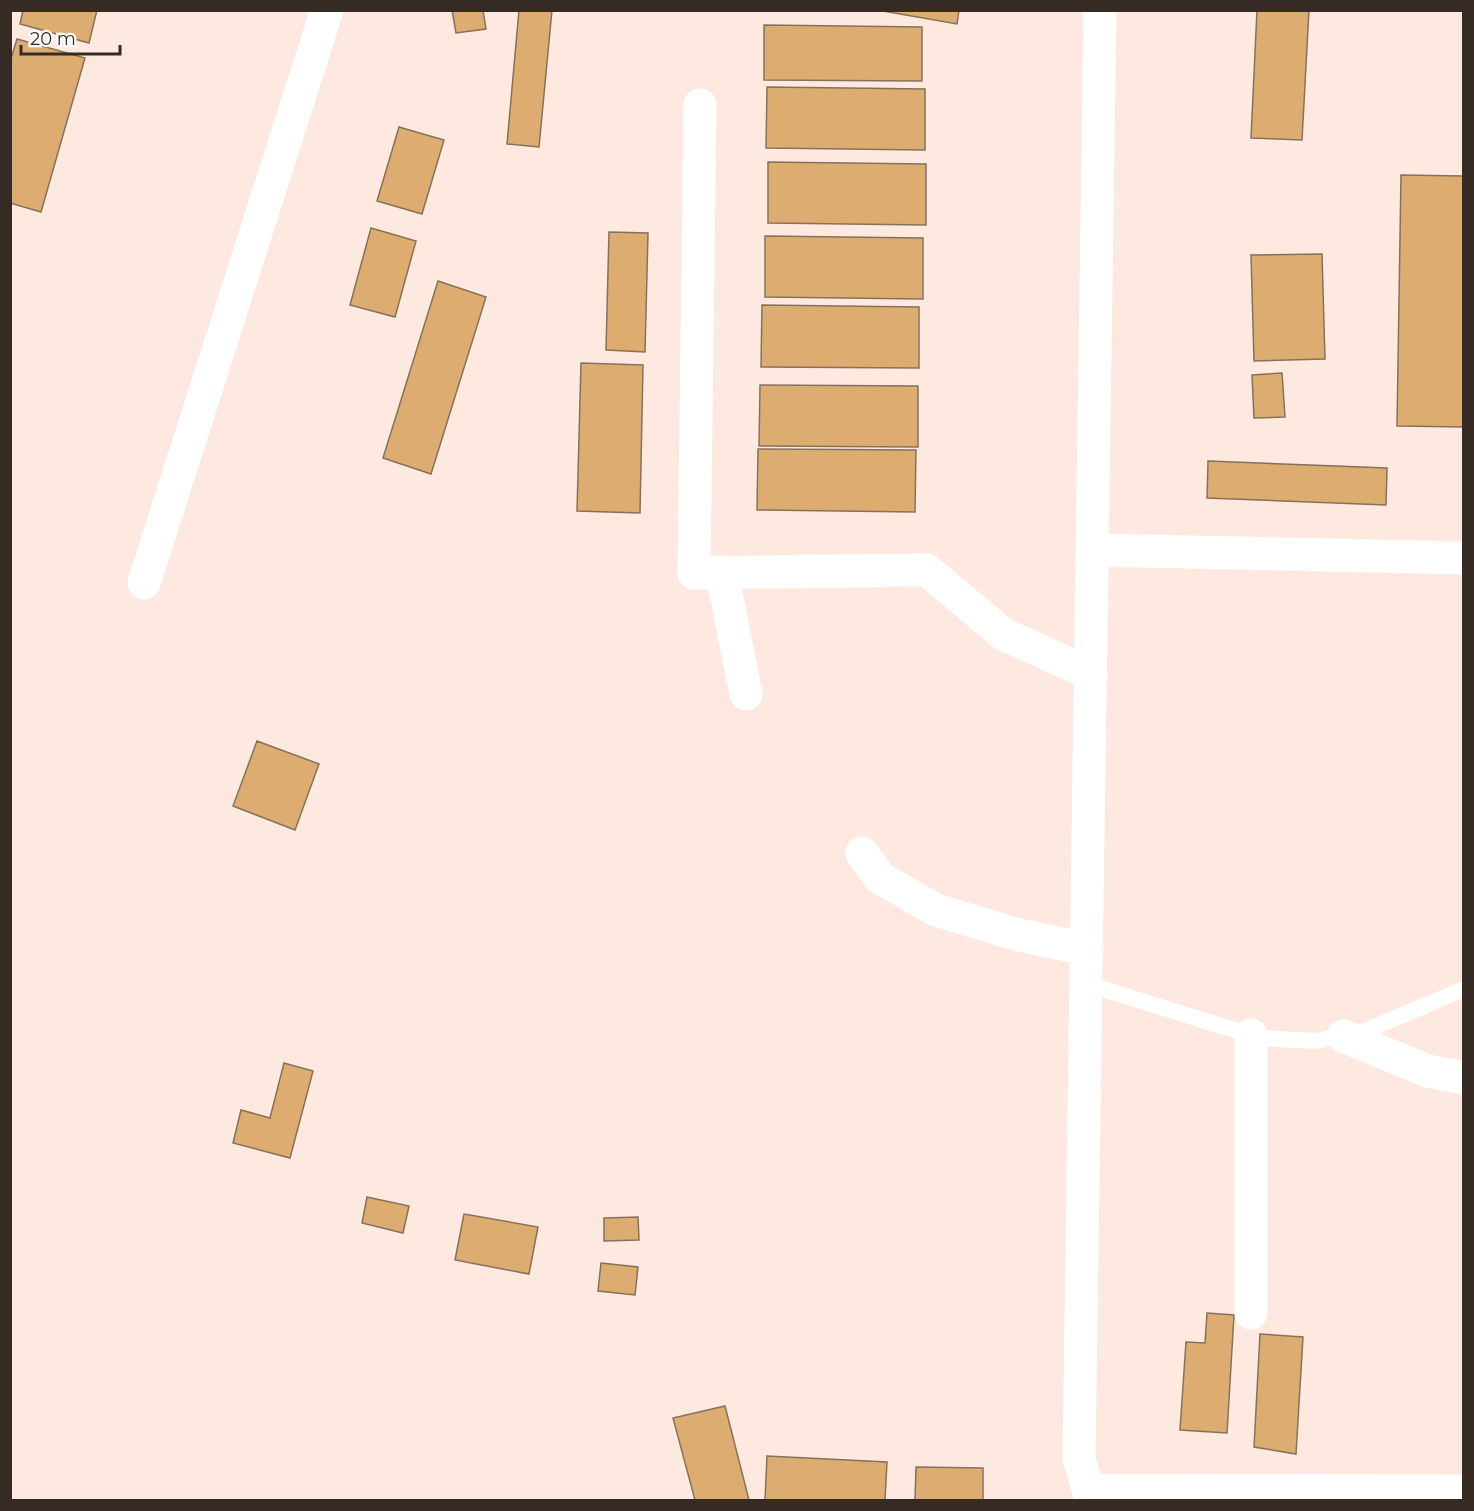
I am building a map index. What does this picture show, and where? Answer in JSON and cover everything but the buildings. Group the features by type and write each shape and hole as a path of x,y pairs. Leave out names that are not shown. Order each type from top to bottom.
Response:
{"street":[{"path":"144,583 327,10"},
{"path":"1100,10 1079,1458 1090,1495 1464,1491"},
{"path":"700,105 694,573 927,570 1003,634 1091,674"},
{"path":"1093,550 1464,558"},
{"path":"722,573 746,694"},
{"path":"862,853 880,878 936,910 1019,935 1087,949"},
{"path":"1251,1035 1251,1313"},
{"path":"1343,1036 1428,1071 1464,1078"}],"lane":[{"path":"1087,984 1260,1038 1316,1041 1365,1031 1464,989"}]}
